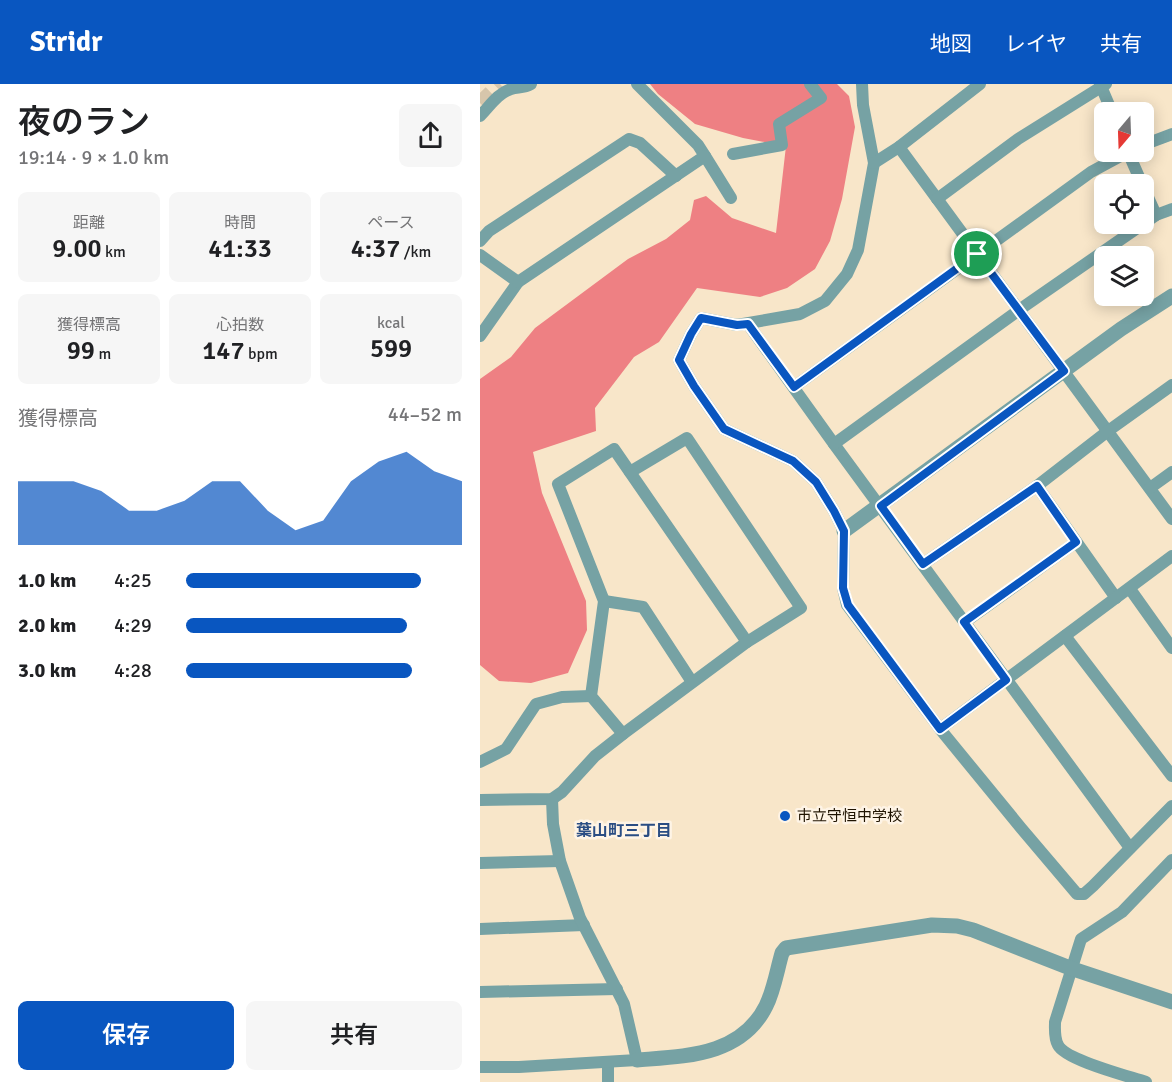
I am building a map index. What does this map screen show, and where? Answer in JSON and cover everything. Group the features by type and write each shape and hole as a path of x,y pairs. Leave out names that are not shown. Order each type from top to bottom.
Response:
{"street":[{"path":"480,116 502,93 531,84"},
{"path":"637,84 698,146 731,198"},
{"path":"733,154 782,144 779,124 821,98 810,84"},
{"path":"862,84 863,105 874,163 858,250 847,274 825,301 800,314 737,325 701,318 679,360 724,429 793,461 816,482 844,531 843,588 848,605 940,729 1077,894 1084,894 1172,806"},
{"path":"874,163 899,147 981,84"},
{"path":"937,199 1018,139 1102,85 1108,102"},
{"path":"1154,141 1172,134"},
{"path":"480,241 489,231 629,139 640,143 676,176"},
{"path":"899,147 1172,519"},
{"path":"480,336 518,282 705,156"},
{"path":"794,387 1091,172 1110,162"},
{"path":"834,444 1019,310 1156,215 1172,209"},
{"path":"1154,210 1156,215"},
{"path":"480,255 518,282"},
{"path":"844,531 1064,371 1172,296"},
{"path":"748,324 1130,848"},
{"path":"923,564 1037,486 1172,385"},
{"path":"480,800 552,799 562,792 595,756 623,734 747,642 801,608 687,438 630,472"},
{"path":"623,734 591,696 604,601 558,484 614,449 747,642"},
{"path":"1150,488 1172,472"},
{"path":"1037,486 1116,598"},
{"path":"964,622 1076,542"},
{"path":"940,729 1172,556"},
{"path":"1130,589 1172,648"},
{"path":"604,601 643,607 692,682"},
{"path":"1065,636 1172,776"},
{"path":"480,762 506,748 536,704 562,697 591,696"},
{"path":"552,799 553,824 560,861 584,925 627,1014 637,1059"},
{"path":"1146,1082 1064,1053 1058,1046 1054,1032 1055,1022 1070,968 1081,939 1122,912 1172,860"},
{"path":"480,863 560,861"},
{"path":"480,929 584,925"},
{"path":"480,1067 608,1063 706,1053 734,1042 751,1028 767,1005 782,953 792,946 932,925 957,926 973,930 1070,968 1172,1002"},
{"path":"480,992 617,990"},
{"path":"608,1063 608,1082"}],"shaded area":[{"path":"650,84 837,84 849,96 855,127 842,199 830,241 815,269 787,288 760,297 697,288 659,342 634,357 595,408 596,431 533,452 542,493 586,601 587,630 568,673 531,683 499,681 480,665 480,379 511,357 535,328 628,259 666,239 690,220 694,200 706,196 732,218 776,233 786,146 743,138 695,124 658,94"}],"tunnel":[{"path":"480,103 500,84"}],"place":[{"name":"市立守恒中学校","path":"785,816"}],"district":[{"name":"葉山町三丁目","path":"624,830"}],"route":[{"path":"977,254 1064,371 881,506 923,564 1037,486 1076,542 964,622 1006,680 940,729 848,605 843,588 844,531 816,482 793,461 724,429 679,360 701,318 737,325 748,324 794,387 977,254"}]}
